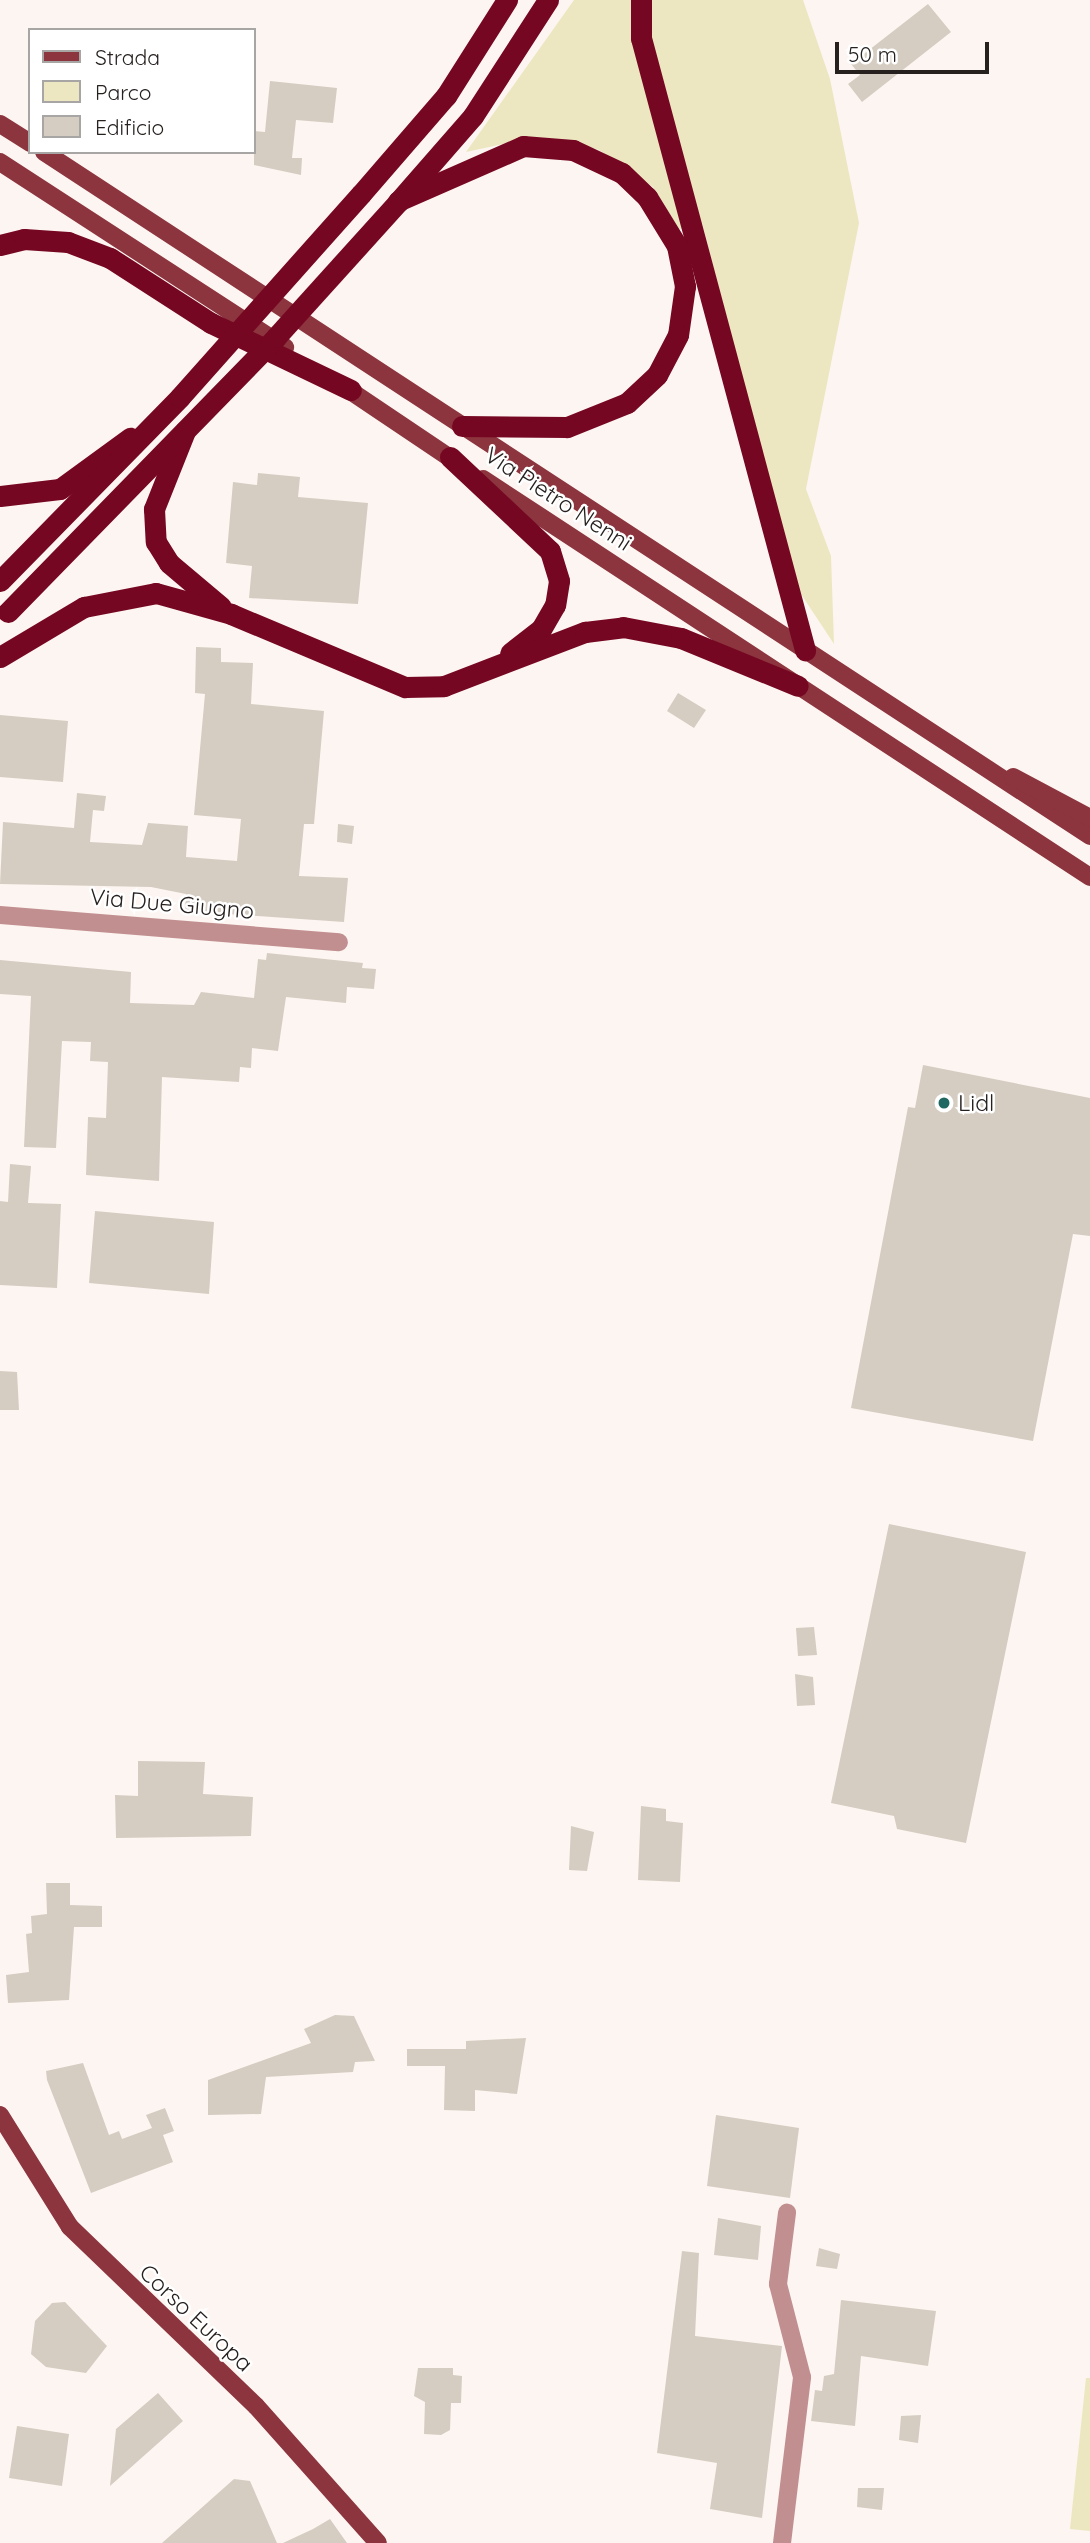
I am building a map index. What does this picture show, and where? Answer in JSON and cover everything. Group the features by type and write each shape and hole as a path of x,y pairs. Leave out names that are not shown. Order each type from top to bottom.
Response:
{"highway":[{"path":"0,581 180,397 446,96 507,0"},
{"path":"0,619 185,430 398,202 473,116 548,0"},
{"path":"640,0 641,38 805,650"},
{"path":"398,202 482,158 523,146 573,150 622,173 647,197 677,246 685,286 678,335 657,375 627,404 567,427 462,426"},
{"path":"0,246 24,239 68,242 110,258 212,323 351,390"},
{"path":"0,496 33,496 82,477 180,397"},
{"path":"185,430 154,509 156,542 195,588 231,614"},
{"path":"450,457 538,534 559,581 555,605 541,629 473,677"},
{"path":"0,657 84,607 156,593 231,614 369,676 405,687 473,677 584,632 623,627 681,638 798,686"}],"main road":[{"path":"0,124 28,142"},
{"name":"Via Pietro Nenni","path":"47,154 1090,836"},
{"name":"Via Pietro Nenni","path":"0,162 1090,877"},
{"path":"974,761 1090,818"},
{"name":"Corso Europa","path":"0,2115 70,2227 256,2406 378,2543"}],"street":[{"name":"Via Due Giugno","path":"0,915 339,942"},
{"path":"782,2543 802,2377 778,2284 787,2213"}],"green space":[{"path":"574,0 803,0 830,79 859,223 806,489 831,556 834,644 797,588 702,223 679,229 653,187 599,150 566,140 535,137 466,152"},
{"path":"1086,2378 1090,2378 1090,2531 1070,2529"}],"building":[{"path":"928,4 951,32 862,102 848,84 860,75 851,64"},
{"path":"270,81 337,88 333,123 296,120 292,158 302,158 301,175 254,165 256,131 265,132"},
{"path":"258,473 300,477 298,497 368,503 358,604 249,598 252,566 226,563 233,482 257,485"},
{"path":"196,647 221,648 221,662 253,663 251,704 324,711 314,824 304,824 299,876 348,878 344,922 185,911 186,894 151,887 0,884 3,822 74,828 77,793 106,796 104,811 93,810 90,842 142,845 148,823 188,826 186,857 237,861 241,819 194,815 205,694 195,693"},
{"path":"678,693 706,710 694,728 667,711"},
{"path":"0,715 68,721 63,782 0,777"},
{"path":"338,824 354,826 352,844 337,842"},
{"path":"267,953 363,963 362,968 376,969 374,989 347,987 346,1003 286,997 278,1051 252,1048 251,1068 240,1067 239,1082 162,1077 159,1181 86,1175 88,1117 106,1118 108,1062 90,1061 91,1042 62,1041 56,1148 24,1147 31,996 0,994 0,960 131,972 130,1003 194,1005 201,992 254,998 258,959 266,960"},
{"path":"923,1065 1090,1098 1090,1236 1073,1234 1033,1441 851,1408 908,1107 915,1108"},
{"path":"10,1164 31,1166 28,1203 61,1204 57,1288 0,1285 0,1201 8,1202"},
{"path":"95,1211 214,1222 209,1294 89,1283"},
{"path":"0,1371 17,1372 19,1410 0,1410"},
{"path":"889,1524 1026,1552 966,1843 897,1829 894,1816 831,1803"},
{"path":"814,1627 817,1655 798,1656 796,1628"},
{"path":"795,1674 813,1677 815,1705 797,1706"},
{"path":"138,1761 205,1762 203,1794 253,1797 251,1836 116,1838 115,1795 138,1796"},
{"path":"641,1806 666,1809 666,1821 683,1823 680,1882 638,1880"},
{"path":"571,1826 594,1832 587,1871 569,1870"},
{"path":"46,1883 70,1883 70,1905 102,1906 102,1927 74,1927 69,2000 8,2003 6,1975 29,1972 26,1934 32,1933 31,1916 47,1914"},
{"path":"335,2015 354,2016 375,2061 355,2062 353,2072 266,2077 261,2114 208,2115 208,2080 311,2043 304,2029"},
{"path":"526,2038 517,2094 475,2090 475,2111 444,2110 445,2066 407,2066 407,2049 466,2049 466,2041"},
{"path":"83,2063 109,2135 119,2131 122,2139 152,2128 146,2115 165,2108 174,2131 163,2135 173,2162 91,2193 47,2080 46,2071"},
{"path":"716,2115 799,2128 790,2198 707,2186"},
{"path":"718,2218 761,2226 758,2260 714,2255"},
{"path":"819,2248 840,2254 837,2269 816,2266"},
{"path":"682,2251 699,2253 695,2336 782,2346 762,2518 710,2509 717,2463 657,2453"},
{"path":"841,2300 936,2311 928,2366 861,2356 855,2426 811,2421 815,2390 822,2391 824,2376 834,2374"},
{"path":"65,2302 107,2346 86,2373 46,2367 31,2354 35,2321 52,2303"},
{"path":"418,2368 453,2368 453,2375 462,2376 461,2403 451,2403 450,2430 441,2435 424,2434 425,2402 414,2396"},
{"path":"158,2393 183,2421 110,2486 116,2429"},
{"path":"921,2415 918,2443 899,2440 901,2416"},
{"path":"17,2426 69,2434 62,2486 9,2478"},
{"path":"234,2479 250,2481 277,2543 162,2543"},
{"path":"858,2488 884,2488 882,2510 857,2507"},
{"path":"330,2519 347,2543 283,2543 313,2529"}],"place":[{"name":"Lidl","path":"944,1103"}]}
